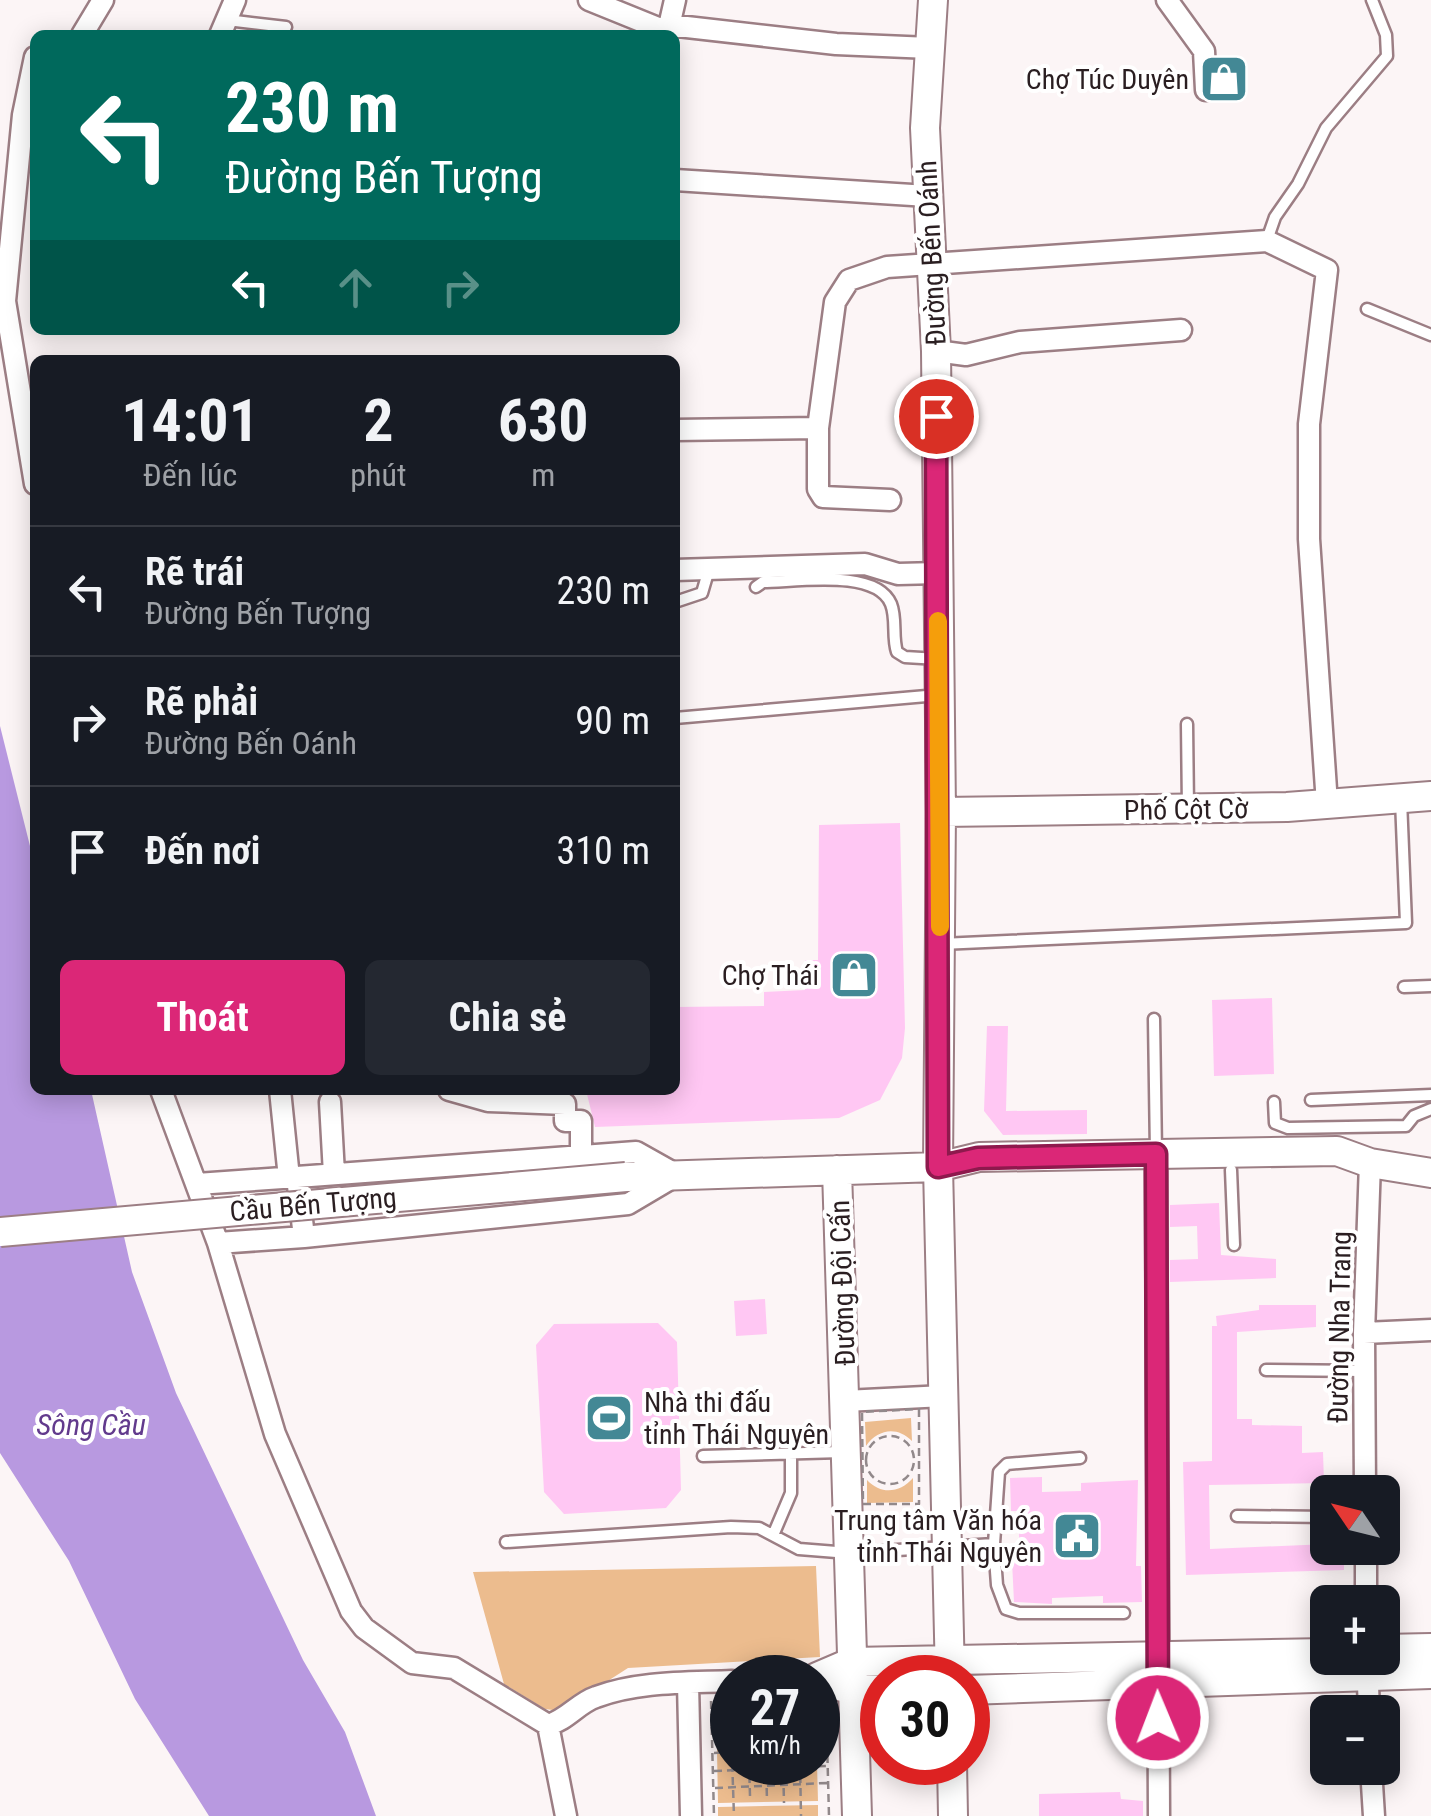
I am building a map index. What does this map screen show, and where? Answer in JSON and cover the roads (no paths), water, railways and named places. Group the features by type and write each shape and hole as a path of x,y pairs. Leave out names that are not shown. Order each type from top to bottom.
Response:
{"street":[{"path":"85,30 103,0"},
{"path":"589,0 665,30"},
{"path":"668,30 675,0"},
{"name":"Đường Bến Oánh","path":"933,0 928,196 936,351 941,812 938,1167"},
{"path":"1167,0 1204,51 1206,90"},
{"path":"680,32 930,48"},
{"path":"30,81 23,115 5,301 30,454"},
{"path":"680,180 928,196"},
{"path":"890,500 823,498 818,489 818,428 831,321 842,286 849,280 888,266 1267,241 1326,270 1310,424 1309,539 1327,804"},
{"path":"936,351 966,355 1020,342 1181,330"},
{"path":"680,430 818,428"},
{"path":"680,570 865,564 898,574 938,573"},
{"name":"Phố Cột Cờ","path":"941,812 1327,804 1431,796"},
{"path":"163,1095 218,1243 275,1434 351,1612 364,1628 412,1662 454,1668 548,1724 561,1721 592,1698 637,1686 710,1685"},
{"path":"281,1095 304,1236"},
{"path":"467,1095 488,1101 566,1104 566,1121 581,1122 581,1156"},
{"path":"330,1102 334,1174"},
{"path":"1156,1163 1337,1150 1370,1163 1431,1173"},
{"path":"197,1184 636,1152 677,1175"},
{"name":"Cầu Bến Tượng","path":"0,1232 626,1176 938,1167 978,1158 1156,1163"},
{"path":"1156,1163 1231,1170 1370,1163"},
{"path":"1156,1163 1159,1816"},
{"name":"Đường Nha Trang","path":"1365,1475 1364,1333 1370,1163"},
{"path":"938,1167 949,1655"},
{"name":"Đường Đội Cấn","path":"837,1170 856,1816"},
{"path":"218,1243 628,1204 677,1175"},
{"path":"1364,1333 1431,1330"},
{"path":"845,1401 944,1396"},
{"path":"1400,1649 1431,1648"},
{"path":"990,1666 1158,1656 1310,1653"},
{"path":"1400,1671 1431,1674"},
{"path":"990,1690 1158,1686 1310,1673"},
{"path":"840,1679 860,1675"},
{"path":"851,1676 860,1680"},
{"path":"688,1683 691,1816"},
{"path":"548,1724 566,1816"},
{"path":"952,1785 952,1816"},
{"path":"1372,1785 1374,1816"}],"lane":[{"path":"1267,241 1275,217 1298,184 1326,128 1387,56 1386,35 1372,0"},
{"path":"227,18 286,26"},
{"path":"1367,308 1431,335"},
{"path":"680,601 702,594 709,569"},
{"path":"756,587 763,582 842,580 874,588 892,605 897,652 906,657 939,659"},
{"path":"680,718 939,695"},
{"path":"1187,724 1188,808"},
{"path":"940,944 1406,922 1401,799"},
{"path":"1404,987 1431,986"},
{"path":"1154,1019 1156,1163"},
{"path":"1311,1100 1431,1095"},
{"path":"1274,1102 1274,1123 1288,1128 1406,1126 1431,1109"},
{"path":"1231,1170 1234,1245"},
{"path":"1266,1370 1364,1371"},
{"path":"703,1456 847,1452"},
{"path":"774,1533 791,1493 791,1454"},
{"path":"1080,1458 1007,1464 999,1472 994,1544 997,1586 1006,1609 1020,1613 1124,1613"},
{"path":"1238,1516 1310,1517"},
{"path":"506,1542 731,1527 774,1533 798,1549 849,1553 994,1544"}],"water":[{"name":"Sông Cầu","path":"0,726 30,846 30,1095 92,1095 132,1272 176,1393 303,1660 345,1732 376,1816 209,1816 135,1699 69,1561 0,1453"}],"place":[{"name":"Chợ Túc Duyên","path":"1224,79"},
{"name":"Chợ Thái","path":"854,975"},
{"name":"Nhà thi đấu tỉnh Thái Nguyên","path":"609,1418"},
{"name":"Trung tâm Văn hóa tỉnh Thái Nguyên","path":"1077,1536"}]}
